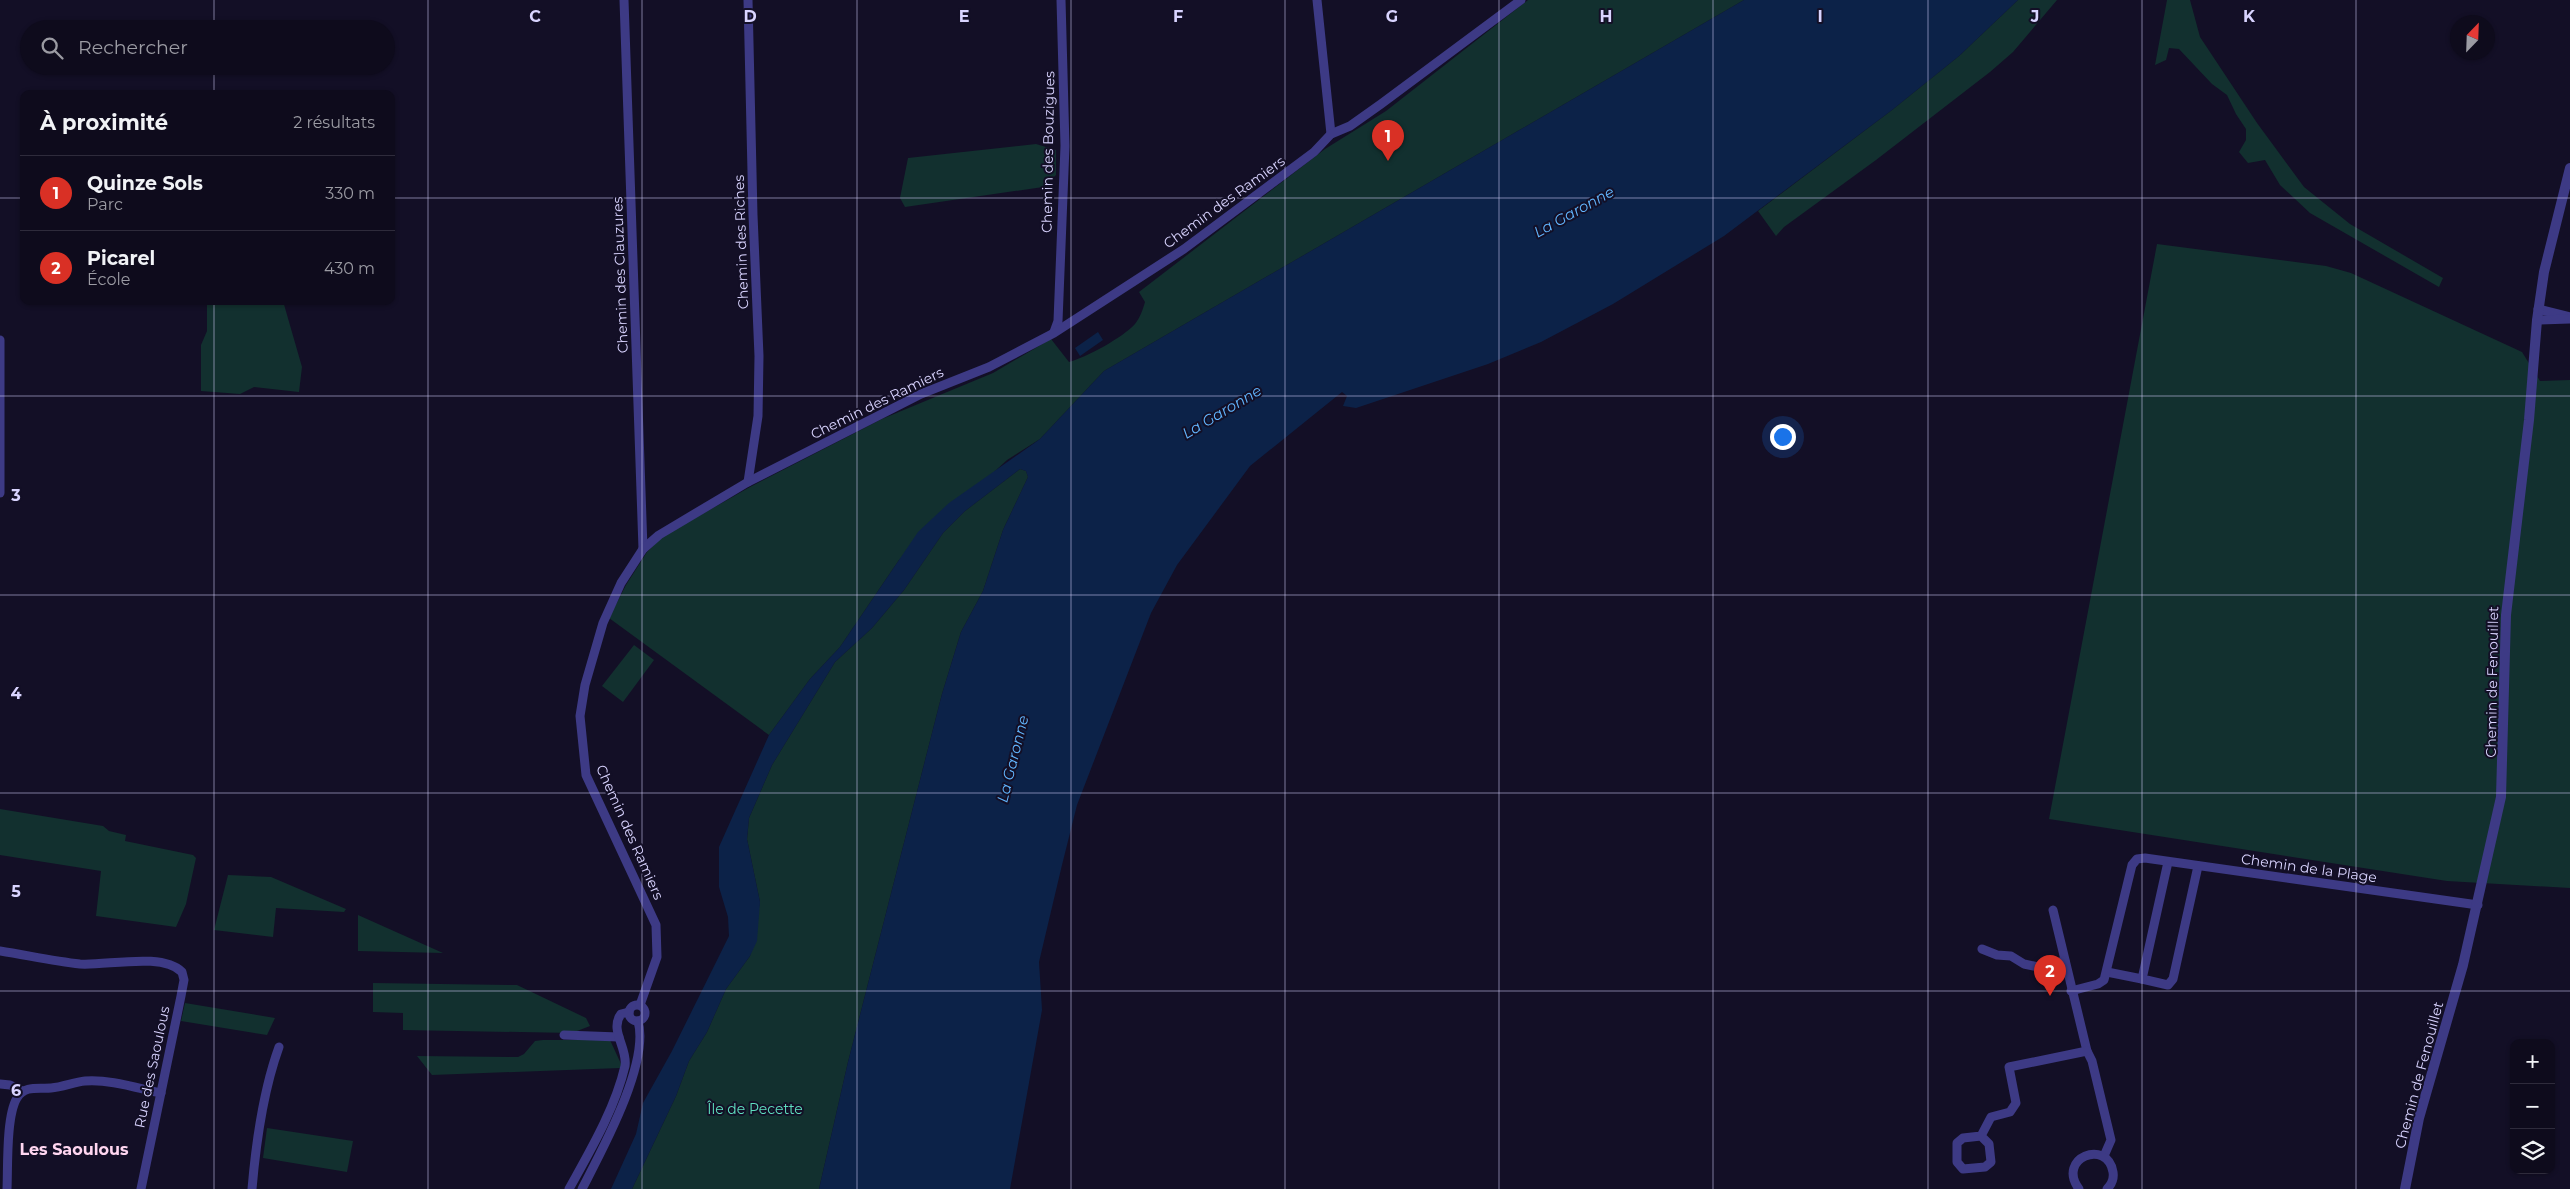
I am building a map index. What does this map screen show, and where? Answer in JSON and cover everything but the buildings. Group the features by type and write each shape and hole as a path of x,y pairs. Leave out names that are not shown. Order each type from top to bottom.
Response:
{"street":[{"name":"Chemin des Clauzures","path":"624,0 643,549"},
{"name":"Chemin des Riches","path":"748,0 753,215 759,356 758,416 748,482"},
{"name":"Chemin des Bouzigues","path":"1054,332 1058,320 1064,146 1061,0"},
{"path":"1317,0 1331,134"},
{"name":"Chemin des Ramiers","path":"640,1005 658,957 656,925 586,775 580,716 585,685 602,623 621,583 643,549 659,535 748,482 921,394 989,367 1077,318 1184,249 1314,152 1331,134 1350,126 1521,0"},
{"name":"Chemin de Fenouillet","path":"2405,1189 2418,1124 2478,905 2503,783 2506,615 2528,420 2538,309 2544,272 2570,168"},
{"path":"1058,305 1068,315 1077,318"},
{"path":"2538,309 2570,318"},
{"path":"2537,320 2570,318"},
{"path":"0,340 0,493"},
{"name":"Chemin de la Plage","path":"2107,972 2132,865 2137,859 2145,858 2478,905"},
{"path":"2142,979 2168,862"},
{"path":"2071,991 2098,984 2104,980 2107,972 2168,986 2173,979 2198,866"},
{"path":"2053,910 2071,991 2087,1051 2092,1061 2111,1140 2104,1156"},
{"path":"1982,949 1997,955 2011,956 2024,964 2038,967 2065,961"},
{"name":"Rue des Saoulous","path":"0,951 81,964 144,962 167,964 178,968 184,980 141,1189"},
{"path":"569,1189 591,1150 622,1074 625,1049 619,1037 617,1022 621,1014 629,1012 633,1006 640,1005 646,1013 642,1020 638,1021 631,1019 629,1012"},
{"path":"582,1189 606,1142 637,1061 641,1039 638,1021"},
{"path":"564,1035 619,1037"},
{"path":"252,1189 255,1154 272,1066 279,1047"},
{"path":"1981,1136 1991,1117 2010,1112 2016,1103 2009,1067 2087,1051"},
{"path":"7,1189 8,1149 13,1108 22,1091 30,1088 51,1088 95,1080 161,1093"},
{"path":"0,1084 10,1085 22,1091"},
{"path":"1981,1136 1989,1144 1991,1162 1985,1167 1963,1169 1957,1162 1955,1149 1957,1143 1963,1138 1981,1136"},
{"path":"2079,1189 2072,1178 2074,1166 2081,1157 2093,1153 2104,1156 2112,1165 2114,1177 2107,1189"}],"green space":[{"path":"1528,0 1744,0 1104,371 1040,439 1007,460 899,560 840,647 810,679 769,735 609,618 626,585 647,552 662,537 750,487 882,419 993,373 1051,339 1069,362 1094,351 1122,335 1135,324 1141,313 1145,302 1139,292 1325,149 1386,111"},
{"path":"2018,0 2057,0 2013,52 1990,72 1876,160 1784,227 1776,236 1758,211 1892,110 1959,56"},
{"path":"2167,0 2190,0 2200,37 2257,123 2304,187 2350,224 2443,278 2439,287 2310,213 2280,185 2265,160 2248,163 2239,152 2246,140 2246,129 2227,95 2212,84 2179,49 2169,48 2166,60 2155,65"},
{"path":"1036,144 1056,150 1056,175 1043,187 905,207 900,198 908,158"},
{"path":"2157,244 2326,266 2351,273 2522,352 2540,381 2570,380 2570,888 2447,881 2049,819"},
{"path":"207,305 284,305 302,367 299,392 254,387 240,394 201,391 201,345 207,331"},
{"name":"Île de Pecette","path":"1020,469 1026,471 1028,477 1003,530 983,591 961,632 942,694 848,1062 819,1189 632,1189 676,1096 689,1061 707,1032 726,989 750,956 760,902 747,839 749,818 772,765 835,662 872,628 904,590 943,533 965,511"},
{"path":"634,645 654,660 623,702 602,686"},
{"path":"0,809 103,826 109,831 126,835 125,841 193,855 196,858 186,904 176,927 96,916 101,871 0,855"},
{"path":"228,875 271,877 346,909 344,912 276,908 273,937 214,930"},
{"path":"358,915 443,953 358,951"},
{"path":"373,983 517,985 586,1018 590,1026 572,1033 403,1030 403,1013 373,1012"},
{"path":"185,1003 275,1018 267,1035 181,1021"},
{"path":"610,1040 622,1066 620,1068 432,1075 417,1056 518,1057 524,1054 535,1041"},
{"path":"267,1128 353,1141 347,1172 263,1158"}],"water":[{"name":"La Garonne","path":"1744,0 2018,0 1959,56 1892,110 1724,236 1613,304 1541,342 1488,364 1356,408 1343,406 1347,396 1342,392 1250,466 1177,565 1151,613 1077,805 1039,962 1042,1010 1010,1189 819,1189 848,1062 942,694 961,632 983,591 1003,530 1028,477 1026,471 1020,469 965,511 943,533 904,590 872,628 835,662 772,765 749,818 747,839 760,902 757,941 750,956 726,989 707,1032 689,1061 676,1096 632,1189 611,1189 636,1134 643,1103 672,1051 729,936 728,917 719,887 719,847 769,735 810,679 840,647 918,532 949,503 1040,439 1104,371"},
{"path":"1098,332 1103,340 1080,356 1075,348"}],"place":[{"name":"Quinze Sols","path":"1388,161"},
{"name":"Picarel","path":"2050,996"}],"district":[{"name":"Les Saoulous","path":"74,1149"}]}
